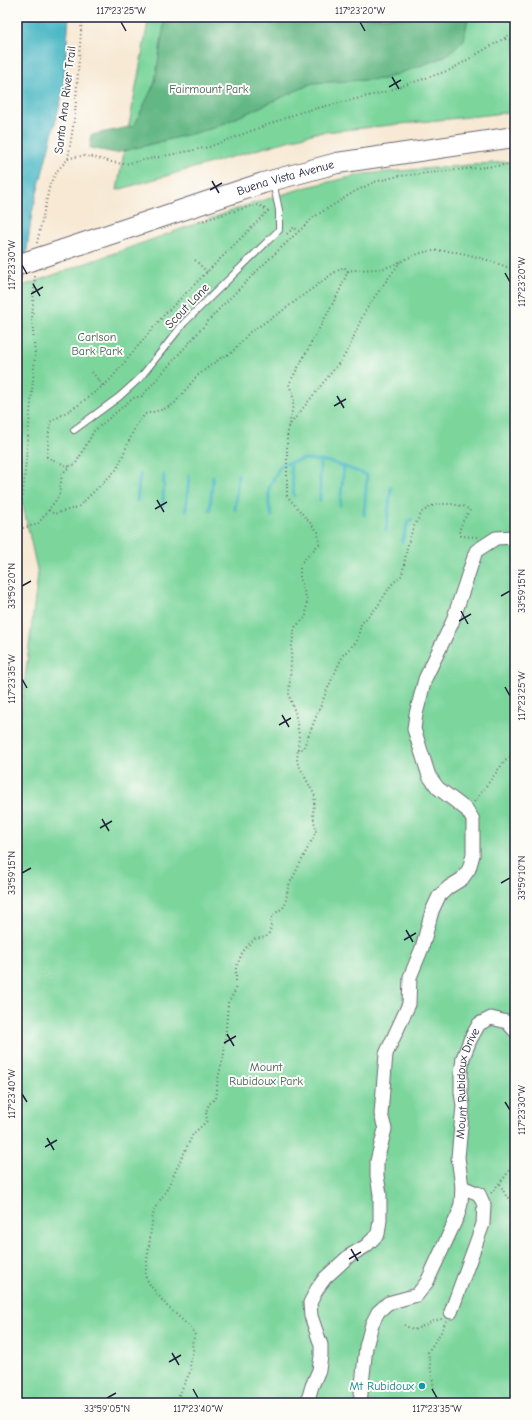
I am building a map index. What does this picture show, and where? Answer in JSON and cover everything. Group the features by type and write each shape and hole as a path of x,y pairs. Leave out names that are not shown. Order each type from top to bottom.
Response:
{"main road":[{"name":"Buena Vista Avenue","path":"17,265 273,180 337,163 515,137"}],"street":[{"path":"307,1403 319,1370 321,1356 320,1345 311,1316 310,1303 317,1289 325,1278 349,1256 366,1246 378,1234 380,1220 380,1194 377,1176 378,1161 386,1129 381,1114 386,1054 409,1004 410,977 422,948 432,911 439,896 449,887 462,879 469,869 473,856 473,820 467,810 438,788 429,776 414,729 416,714 425,679 452,622 476,550 496,538 515,537"},
{"name":"Mount Rubidoux Drive","path":"360,1403 366,1347 378,1312 388,1303 417,1295 427,1282 458,1215 461,1204 462,1186 458,1157 463,1106 461,1080 463,1058 470,1040 479,1024 491,1018 507,1022 515,1031"},
{"path":"449,1316 483,1224 484,1205 479,1194 462,1186"}],"lane":[{"path":"273,180 280,210 279,230"},
{"name":"Scout Lane","path":"74,430 118,397 140,378 184,323 279,230"}],"path":[{"name":"Santa Ana River Trail","path":"37,245 37,238 50,184 57,170 68,159 75,114 82,17"},
{"path":"68,159 78,155 88,155 112,163 124,164 209,147 301,112 382,93 450,70 515,32"},
{"path":"504,39 515,40"},
{"path":"19,529 38,524 49,510 59,496 62,474 71,465 75,465 94,431 133,398 142,396 219,309 314,217 354,192 374,182 399,176 515,164"},
{"path":"69,467 47,457 50,422 77,406 109,381 164,315 268,211 259,205 195,223"},
{"path":"279,230 285,236 294,227 298,232"},
{"path":"49,510 54,514 78,507 117,469 135,427 145,414 164,409 174,404 197,376 222,357 231,353 250,332 278,314 332,274 344,268 348,271 384,268 416,254 455,251 515,270"},
{"path":"195,260 207,272"},
{"path":"288,427 343,358 351,346 363,316 380,288 402,260"},
{"path":"181,1403 180,1395 191,1370 190,1364 194,1335 191,1328 167,1306 150,1286 145,1276 155,1208 166,1191 193,1134 207,1121 206,1112 209,1104 216,1098 217,1083 224,1054 228,1003 235,991 236,968 242,953 255,939 266,937 270,932 272,916 285,906 288,887 316,832 313,814 315,796 297,762 299,735 295,712 289,696 292,644 295,627 306,617 307,600 300,578 300,564 319,544 318,532 287,496 288,427 294,400 289,384 339,292 348,271"},
{"path":"17,536 24,483 35,356 32,319 35,274"},
{"path":"92,372 103,386"},
{"path":"298,749 303,749 343,655 357,641 362,624 378,606 391,585 402,575 407,548 413,528 422,512 436,504 463,506 470,510 458,531 461,536 481,537"},
{"path":"467,810 504,762 515,752"},
{"path":"482,1201 500,1184 515,1162"},
{"path":"500,1184 506,1196 512,1201 515,1200"},
{"path":"404,1325 412,1330 426,1326 435,1319 449,1316"},
{"path":"440,1403 434,1389 428,1352 445,1324"}],"green space":[{"name":"Fairmount Park","path":"149,17 515,17 515,112 315,133 117,190"},
{"path":"165,17 468,17 464,40 444,57 384,79 313,83 214,128 116,153 90,148 91,135 134,126 155,82"},
{"name":"Mount Rubidoux Park","path":"515,161 515,1403 17,1403 17,744 38,574 17,478 17,288 251,204 307,187 364,174"}],"water":[{"path":"17,17 69,17 63,92 32,213 17,325"}],"waterway":[{"path":"272,516 269,506 269,487 281,465 304,459 331,462 367,475 364,515"},
{"path":"320,461 320,501"},
{"path":"290,462 294,496"},
{"path":"340,505 344,466"},
{"path":"137,501 140,474"},
{"path":"235,510 238,474"},
{"path":"163,505 164,475"},
{"path":"186,510 189,475"},
{"path":"210,510 213,476"},
{"path":"386,530 391,488"},
{"path":"402,542 408,522 412,519"}],"place":[{"name":"Mt Rubidoux","path":"422,1386"}],"park label":[{"name":"Carlson Bark Park","path":"97,344"}]}
